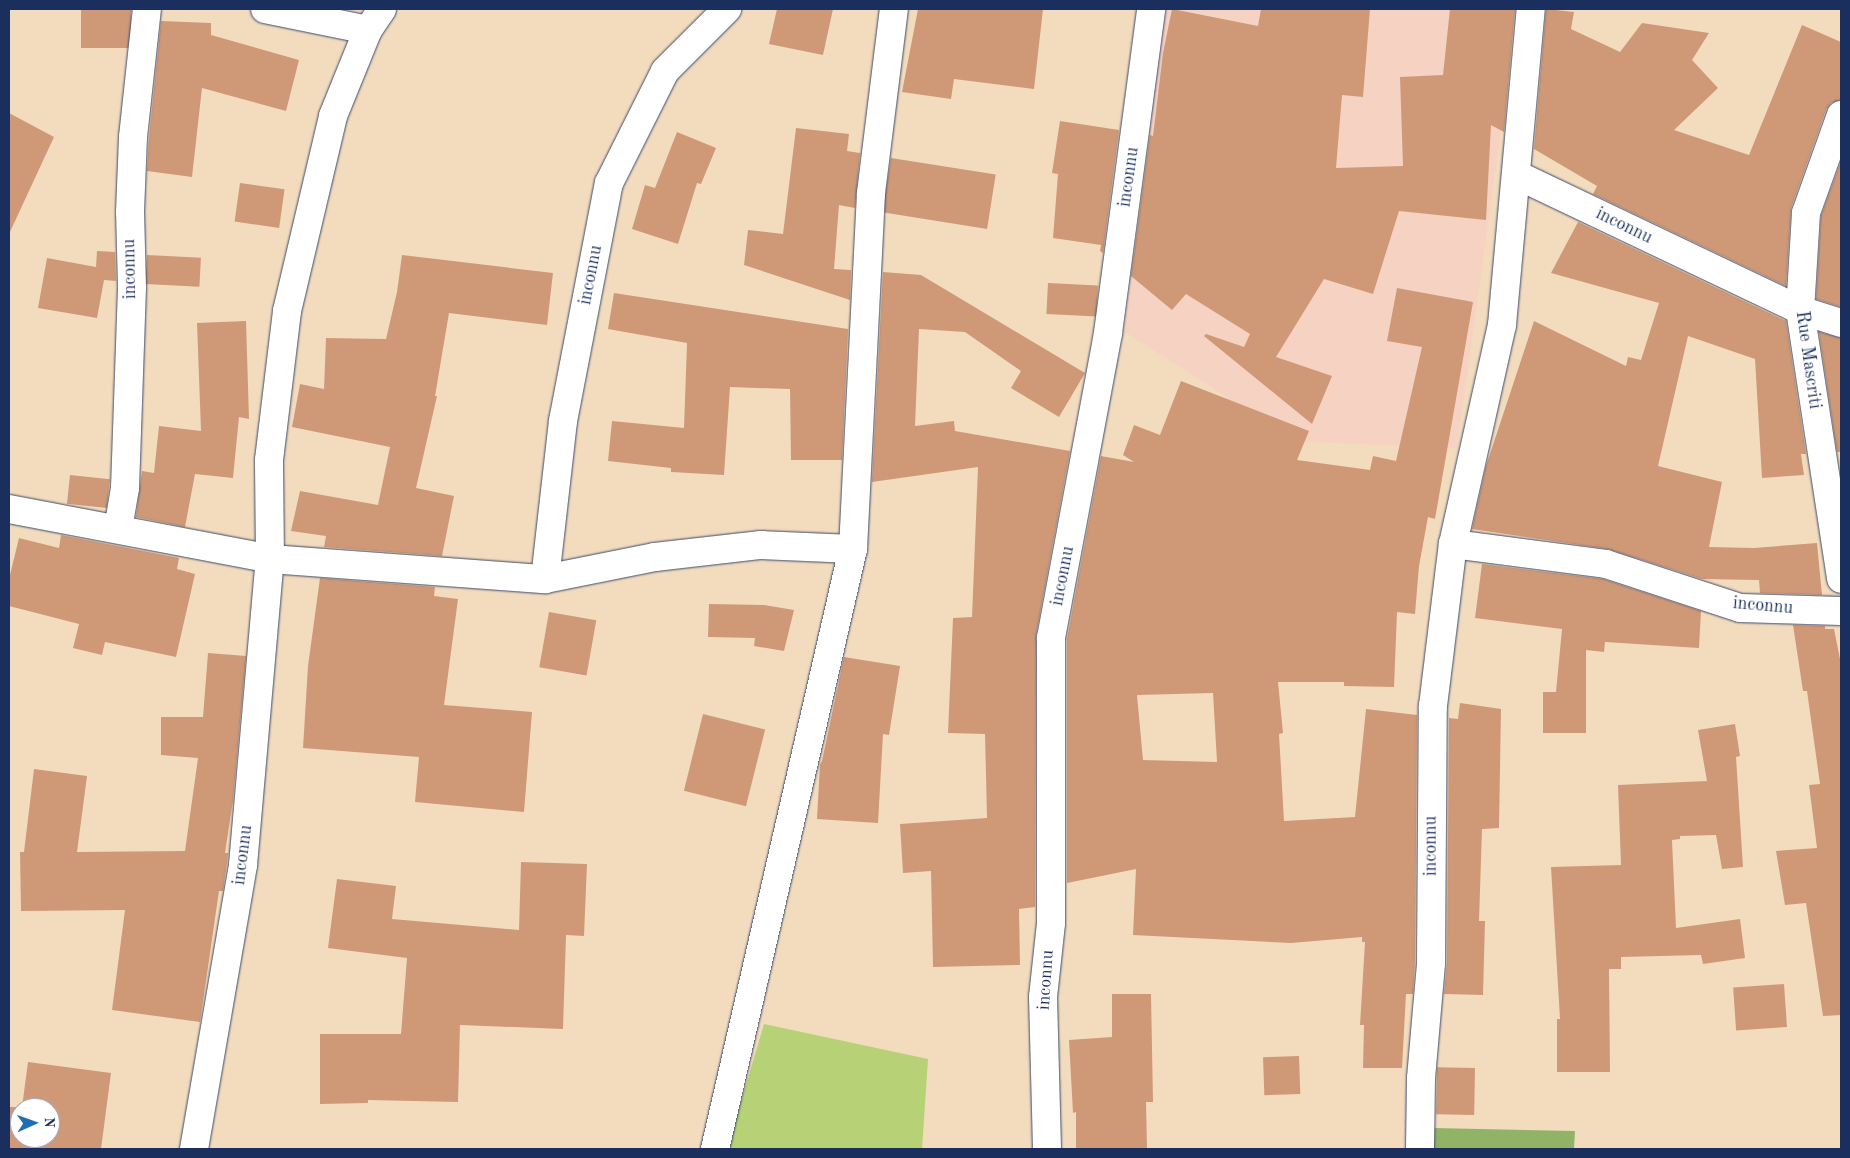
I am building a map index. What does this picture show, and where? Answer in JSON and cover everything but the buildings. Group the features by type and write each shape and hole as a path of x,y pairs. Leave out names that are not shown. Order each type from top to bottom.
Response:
{"street":[{"name":"inconnu","path":"118,529 125,488 132,287 130,212 133,137 146,9"},
{"name":"inconnu","path":"194,1149 243,865 270,558 269,460 287,311 333,116 375,19 265,9"},
{"name":"inconnu","path":"545,579 563,421 609,183 665,72 727,9"},
{"path":"715,1149 854,549 871,193 894,9"},
{"name":"inconnu","path":"1047,1149 1043,997 1051,923 1051,638 1108,333 1151,9"},
{"name":"inconnu","path":"1420,1149 1421,1078 1431,964 1433,706 1453,544 1502,325 1531,9"},
{"name":"Rue Mascriti","path":"1841,115 1806,213 1800,310 1841,579"},
{"name":"inconnu","path":"1517,175 1800,310 1841,323"},
{"path":"9,509 270,558 545,579 656,557 761,545 854,549"},
{"name":"inconnu","path":"1453,544 1606,564 1740,608 1841,611"}],"shaded area":[{"path":"1166,9 1518,9 1457,448 1304,442 1274,431 1216,390 1125,332 1148,129"}],"green space":[{"path":"764,1024 928,1059 922,1149 727,1149"},
{"path":"1433,1128 1575,1131 1574,1149 1433,1149"}]}
